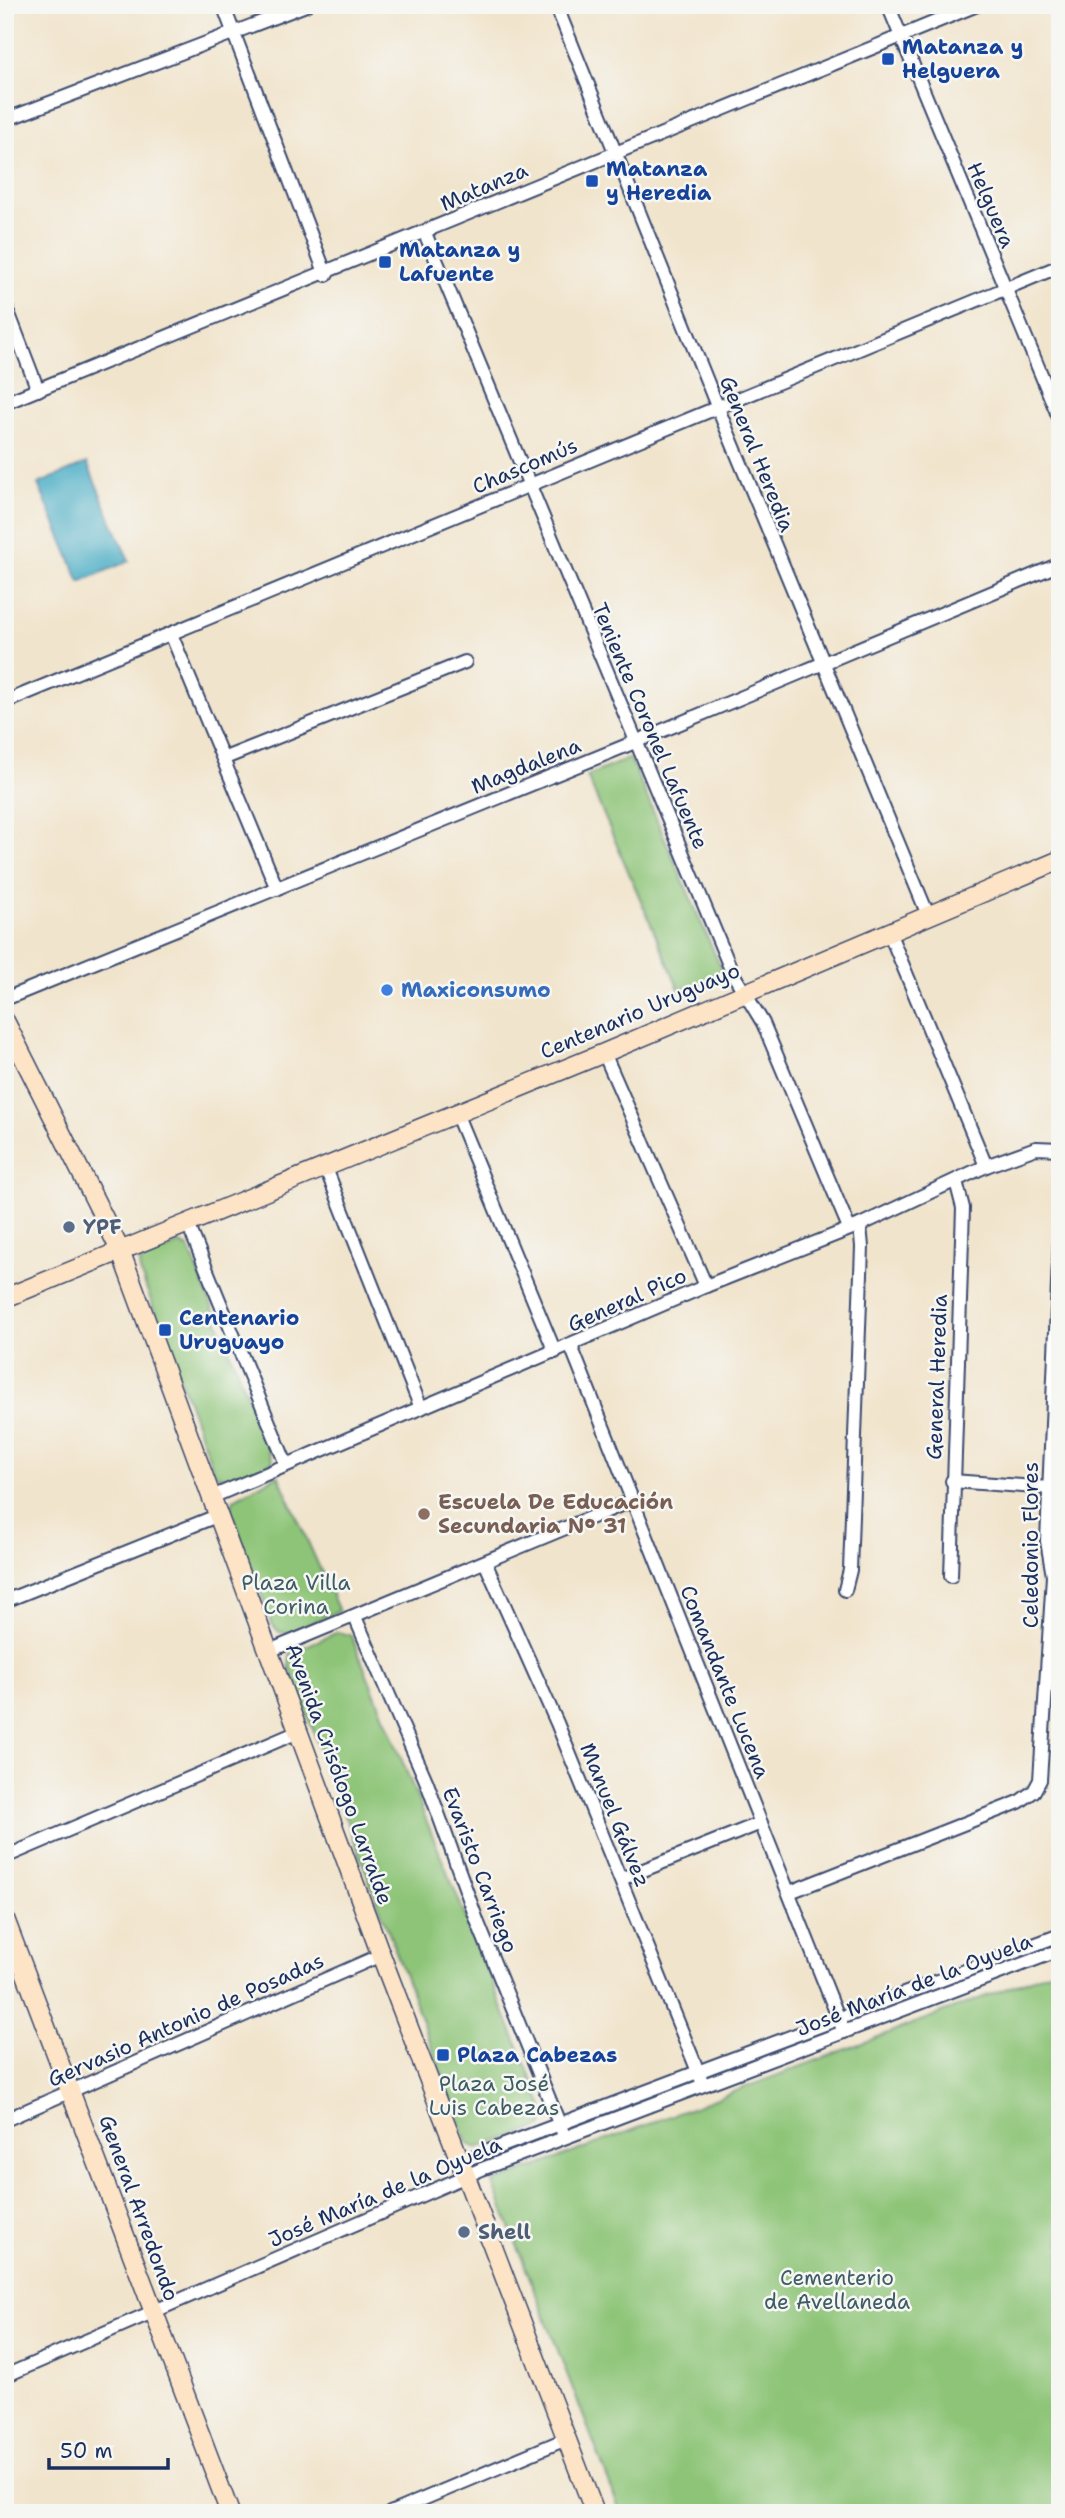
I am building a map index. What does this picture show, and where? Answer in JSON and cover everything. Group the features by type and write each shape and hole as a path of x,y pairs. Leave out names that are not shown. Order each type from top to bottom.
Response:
{"street":[{"path":"223,5 326,275"},
{"path":"5,120 306,5"},
{"name":"General Heredia","path":"556,5 614,155 822,664 928,915"},
{"name":"Helguera","path":"888,5 1060,420"},
{"name":"Matanza","path":"5,403 326,275 977,5"},
{"name":"Teniente Coronel Lafuente","path":"425,233 635,743 743,992 763,1023 862,1247 850,1570 845,1590"},
{"name":"Chascomús","path":"5,702 1060,266"},
{"path":"5,303 38,390"},
{"name":"Magdalena","path":"5,999 635,743 1060,564"},
{"path":"171,634 225,758 277,889"},
{"path":"225,758 465,662"},
{"name":"Centenario Uruguayo","path":"5,1298 604,1053 1060,860"},
{"path":"889,932 986,1166"},
{"name":"Avenida Crisólogo Larralde","path":"5,1021 120,1250 381,1955 595,2513"},
{"path":"604,1053 706,1286"},
{"path":"456,1113 555,1352"},
{"name":"General Pico","path":"212,1497 571,1346 706,1286 854,1226 986,1166 1036,1148 1060,1149"},
{"path":"325,1167 421,1408"},
{"name":"General Heredia","path":"951,1576 963,1208 956,1181"},
{"path":"188,1224 286,1464"},
{"name":"Celedonio Flores","path":"790,1892 1018,1802 1034,1791 1043,1768 1055,1622 1056,1563 1047,1541 1060,1237"},
{"name":"Comandante Lucena","path":"571,1346 844,2032"},
{"path":"952,1481 1050,1488"},
{"path":"269,1651 633,1500"},
{"path":"5,1601 219,1515"},
{"name":"Manuel Gálvez","path":"485,1563 557,1723 703,2085"},
{"name":"Evaristo Carriego","path":"355,1617 427,1783 478,1923 562,2132"},
{"path":"5,1857 298,1732"},
{"path":"621,1879 761,1823"},
{"name":"General Arredondo","path":"5,1919 230,2513"},
{"name":"José María de la Oyuela","path":"562,2132 698,2072 1060,1935"},
{"name":"José María de la Oyuela","path":"5,2376 153,2312 465,2169 562,2132 703,2085 1060,1950"},
{"name":"Gervasio Antonio de Posadas","path":"5,2120 381,1955"},
{"path":"390,2513 566,2440"}],"green space":[{"path":"630,758 723,973 680,991 587,776"},
{"path":"180,1244 189,1248 273,1462 233,1477 219,1476 214,1471 140,1271 139,1264 145,1258"},
{"name":"Plaza Villa Corina","path":"278,1475 339,1611 289,1633 279,1632 272,1624 231,1510 234,1499"},
{"name":"Plaza José Luis Cabezas","path":"338,1632 350,1635 353,1640 547,2117 542,2127 477,2148 468,2144 289,1666 290,1654 294,1651"},
{"name":"Cementerio de Avellaneda","path":"1060,1968 1060,2513 621,2513 493,2183"}],"water":[{"path":"87,463 129,561 80,582 38,484"}],"place":[{"name":"Matanza y Helguera","path":"888,59"},
{"name":"Matanza y Heredia","path":"592,181"},
{"name":"Matanza y Lafuente","path":"385,262"},
{"name":"Maxiconsumo","path":"387,990"},
{"name":"YPF","path":"69,1227"},
{"name":"Centenario Uruguayo","path":"165,1330"},
{"name":"Escuela De Educación Secundaria Nº 31","path":"424,1514"},
{"name":"Plaza Cabezas","path":"443,2055"},
{"name":"Shell","path":"464,2232"}]}
